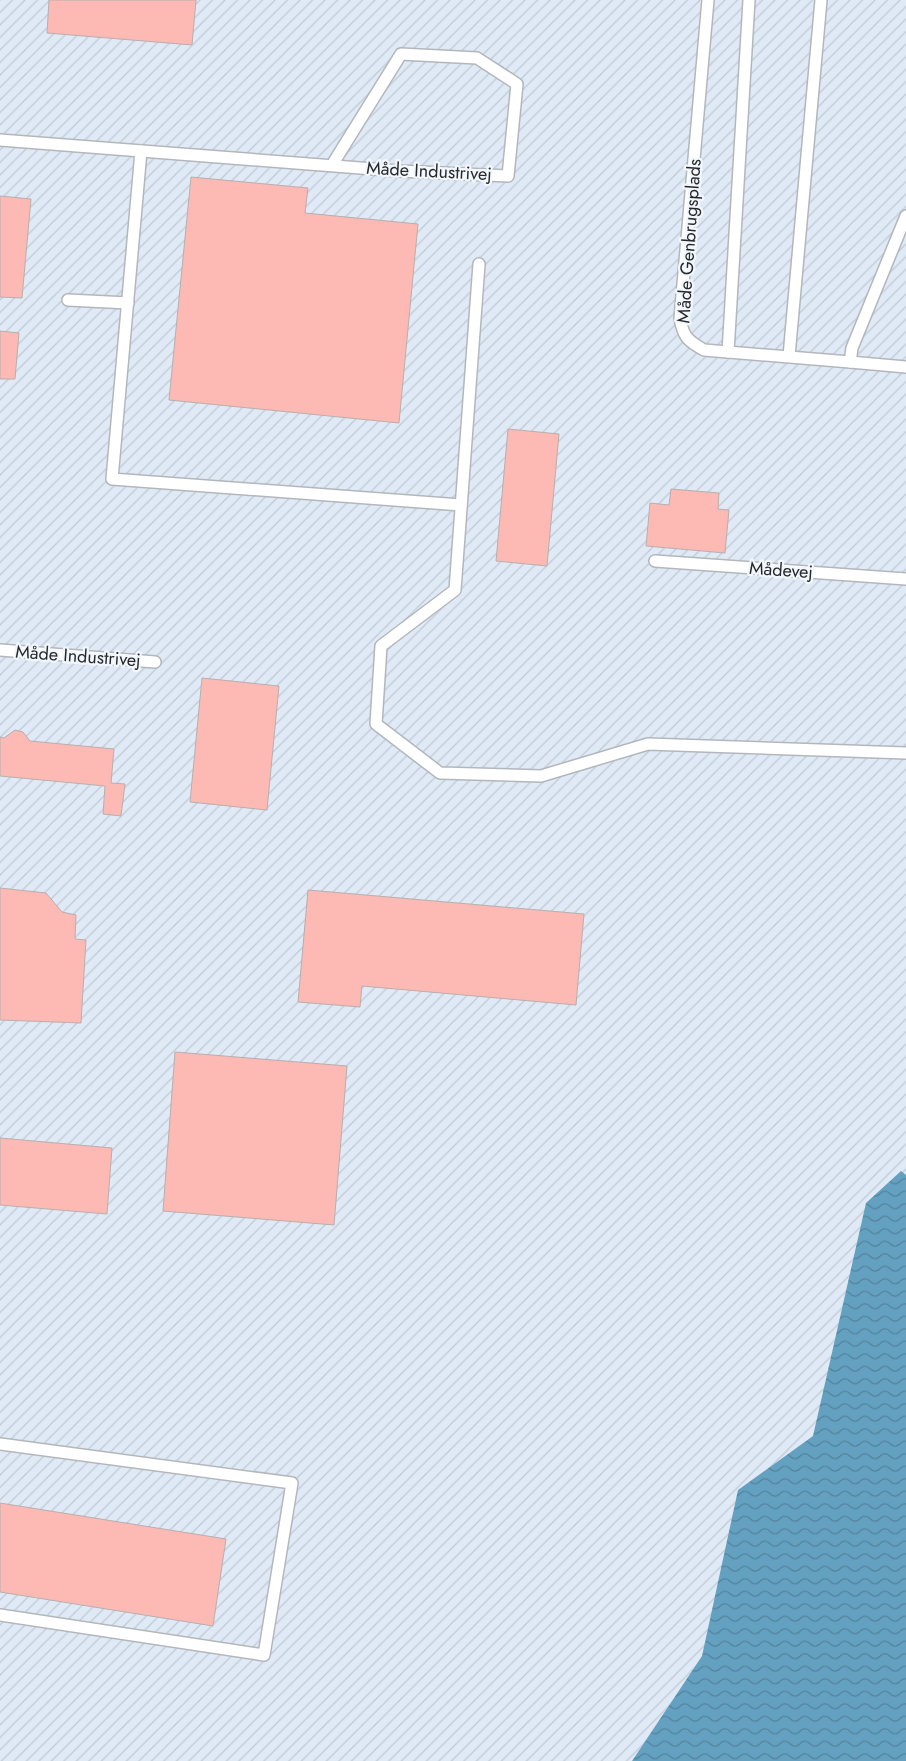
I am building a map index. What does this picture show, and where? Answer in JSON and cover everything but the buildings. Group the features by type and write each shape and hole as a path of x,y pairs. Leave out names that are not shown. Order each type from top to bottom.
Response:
{"lane":[{"name":"Måde Genbrugsplads","path":"708,0 680,318 682,332 691,342 704,350 906,367"},
{"path":"728,352 749,0"},
{"path":"789,356 820,0"},
{"name":"Måde Industrivej","path":"0,140 399,171 508,176 517,84 478,58 401,54 332,165"},
{"path":"142,151 112,479 461,505"},
{"path":"850,362 852,348 906,216"},
{"path":"479,264 455,590 381,646 376,724 440,773 541,776 648,744 906,753"},
{"path":"68,300 128,303"},
{"name":"Mådevej","path":"655,561 906,579"},
{"name":"Måde Industrivej","path":"0,650 155,662"},
{"path":"0,1444 292,1483 264,1655 0,1615"}],"shaded area":[{"path":"0,0 906,0 906,1761 0,1761"}],"water":[{"path":"901,1171 906,1175 906,1761 632,1761 702,1656 738,1490 813,1436 866,1203"}]}
